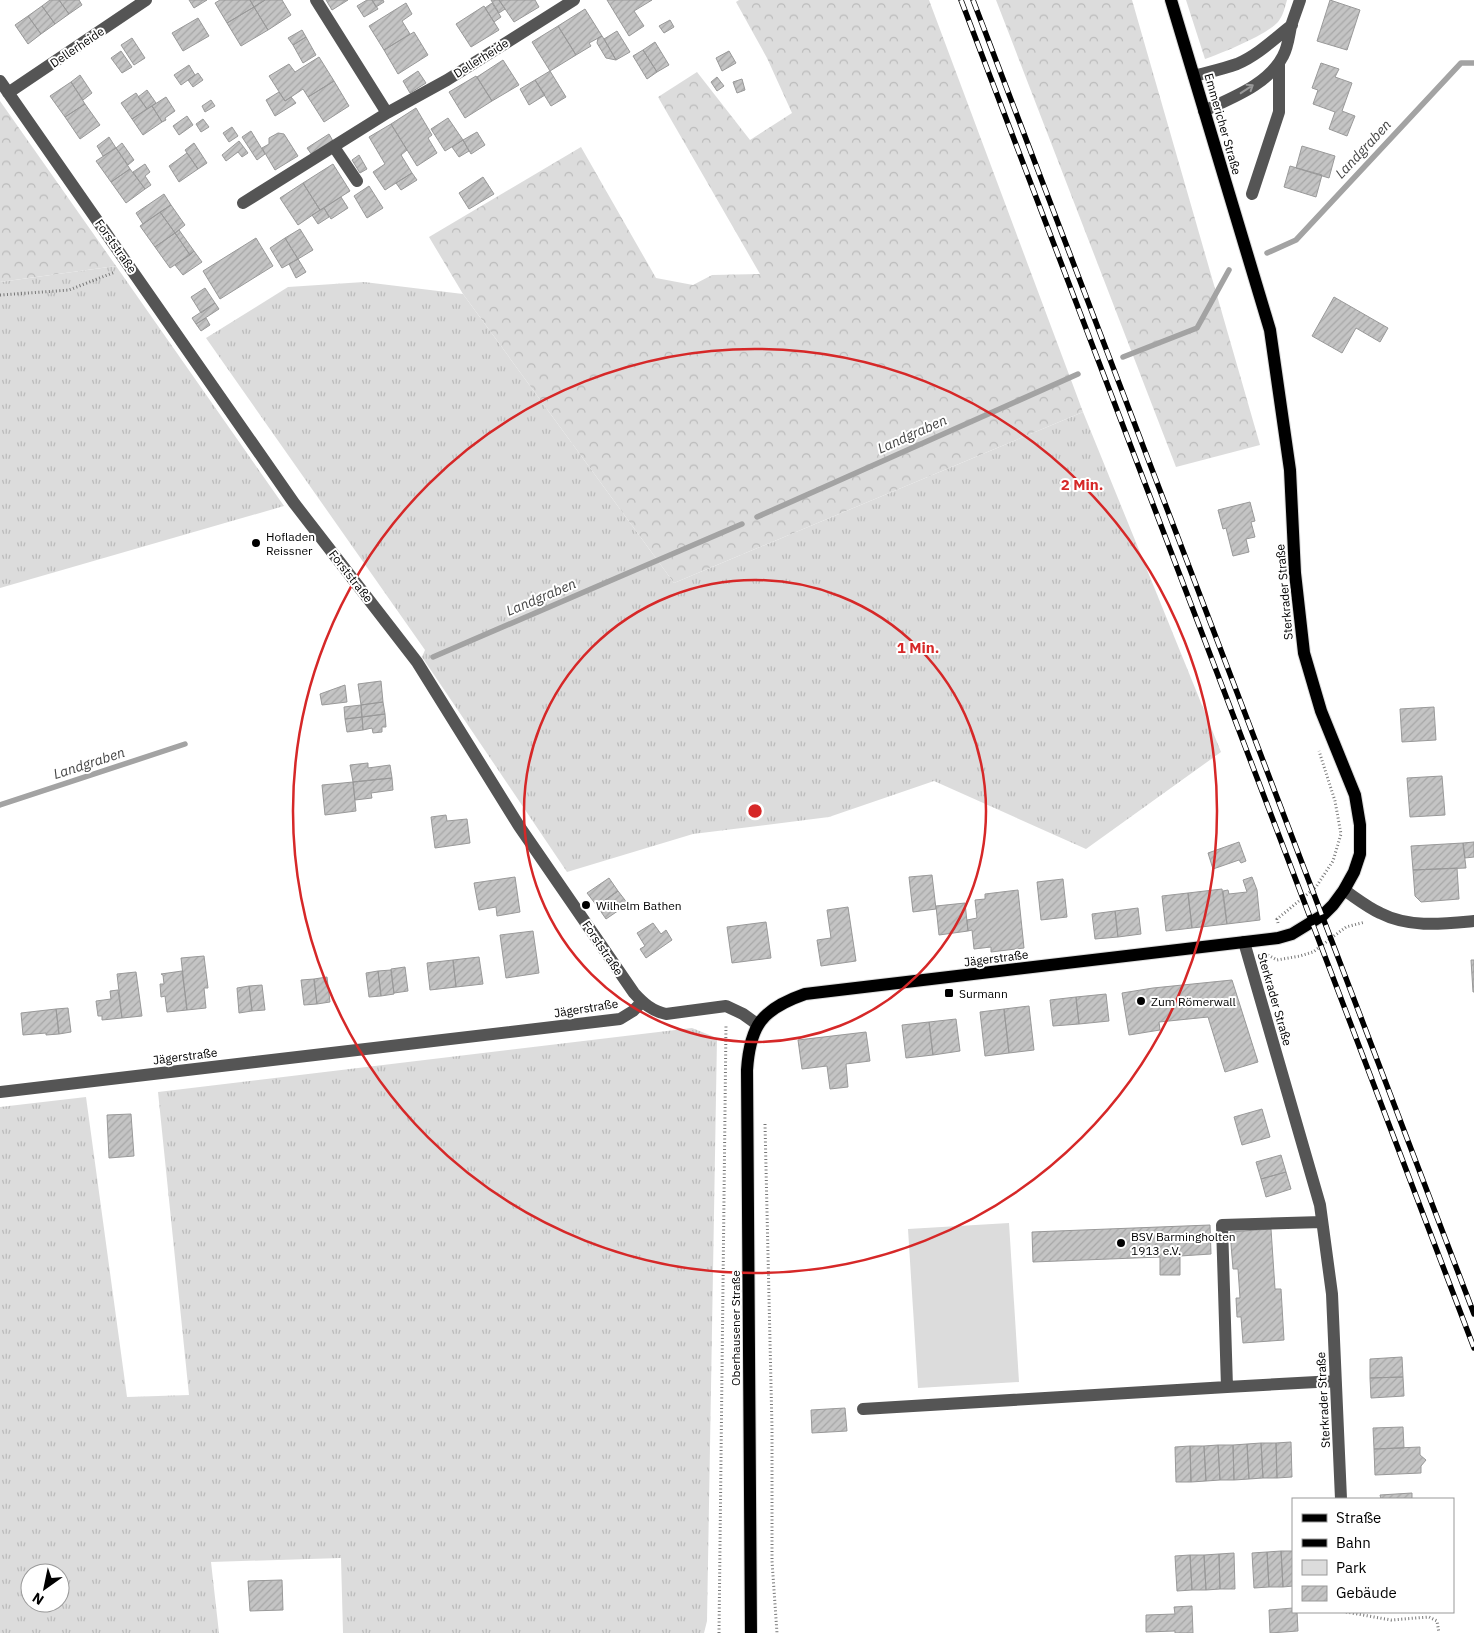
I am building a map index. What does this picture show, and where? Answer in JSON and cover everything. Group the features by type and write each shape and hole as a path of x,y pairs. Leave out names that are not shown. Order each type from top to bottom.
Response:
{"main road":[{"name":"Emmericher Straße","path":"1171,0 1247,256"},
{"name":"Sterkrader Straße","path":"1244,942 1278,938 1292,934 1323,914 1333,905 1344,890 1354,872 1360,854 1360,826 1355,795 1321,711 1304,653 1295,573 1290,470 1270,330 1247,256"},
{"name":"Jägerstraße","path":"757,1024 786,1000 805,994 1244,942"},
{"name":"Oberhausener Straße","path":"751,1633 747,1070 748,1050 757,1024"}],"street":[{"name":"Dellerheide","path":"8,93 146,0"},
{"path":"316,0 387,113"},
{"name":"Dellerheide","path":"243,203 387,113 447,80 574,0"},
{"path":"1252,194 1279,112 1279,63 1287,45 1300,0"},
{"path":"1194,76 1220,70 1244,60 1266,46 1292,25"},
{"path":"1204,111 1242,93 1279,63"},
{"name":"Forststraße","path":"0,81 294,503 417,662 518,826 642,1002"},
{"path":"334,146 357,181"},
{"path":"1344,890 1379,913 1408,923 1474,921"},
{"name":"Sterkrader Straße","path":"1244,942 1320,1205 1332,1294 1341,1498"},
{"path":"642,1002 658,1012 666,1014 726,1006 743,1014 757,1024"},
{"name":"Jägerstraße","path":"0,1092 620,1019 633,1011 642,1002"},
{"path":"1227,1386 1222,1226 1322,1222"},
{"path":"863,1409 1335,1381"}],"path":[{"path":"0,294 69,290 130,266"},
{"path":"1278,938 1278,920 1316,887 1333,861 1341,834 1334,801 1316,745"},
{"path":"719,1633 726,1006"},
{"path":"765,1120 772,1428 772,1561 777,1633"},
{"path":"1352,1613 1391,1620 1429,1617 1437,1622 1439,1633"}],"green space":[{"path":"739,0 929,0 1083,412 674,583 463,294 429,237 581,147 656,278 693,285 712,275 760,274 658,97 697,72 750,140 792,113 767,58 736,2"},
{"path":"996,0 1132,0 1260,445 1176,467"},
{"path":"1186,0 1287,0 1281,17 1272,27 1243,43 1205,59"},
{"path":"0,101 116,266 0,282"},
{"path":"116,266 284,506 0,588 0,282"},
{"path":"364,282 463,294 674,583 1083,412 1221,752 1086,849 934,781 829,817 693,834 567,872 422,657 425,650 206,338 288,287"},
{"path":"692,1028 717,1038 707,1621 704,1633 343,1633 341,1558 211,1562 219,1633 0,1633 0,1107 86,1097 127,1397 189,1395 158,1092"},
{"path":"1009,1223 1019,1382 918,1388 908,1229"}],"building":[{"path":"50,0 59,0 69,14 55,24 42,6"},
{"path":"59,0 79,0 82,5 69,14"},
{"path":"189,0 207,0 194,8"},
{"path":"220,0 250,0 254,7 227,23 215,3"},
{"path":"250,0 265,0 254,7"},
{"path":"265,0 282,0 291,15 268,30 254,7"},
{"path":"326,0 348,0 332,10"},
{"path":"367,0 372,0 378,9 364,17 357,6"},
{"path":"372,0 383,0 384,2 376,7"},
{"path":"491,0 499,0 505,9 499,13"},
{"path":"499,0 535,0 539,7 514,22"},
{"path":"607,0 652,0 634,11 644,26 629,36"},
{"path":"1330,0 1360,10 1347,50 1317,41"},
{"path":"406,3 412,14 402,21 410,34 384,50 369,26"},
{"path":"492,3 501,17 494,22 485,8"},
{"path":"42,6 55,24 41,34 28,16"},
{"path":"484,6 499,30 471,47 456,24"},
{"path":"254,7 268,30 241,46 227,23"},
{"path":"585,9 602,36 589,43 591,46 576,55 558,26"},
{"path":"28,16 41,34 28,44 15,25"},
{"path":"198,18 209,36 183,51 172,33"},
{"path":"670,20 674,27 664,33 659,26"},
{"path":"558,26 576,55 550,71 532,42"},
{"path":"302,30 306,37 293,45 288,38"},
{"path":"617,31 630,52 616,60 604,39"},
{"path":"414,32 428,55 398,74 384,50"},
{"path":"602,36 616,60 606,58 597,43 598,38"},
{"path":"306,37 316,55 303,63 293,45"},
{"path":"132,38 145,58 134,65 121,45"},
{"path":"655,42 669,65 657,72 643,50"},
{"path":"643,50 657,72 647,79 633,56"},
{"path":"121,51 132,67 122,73 111,58"},
{"path":"729,51 736,63 722,71 716,58"},
{"path":"319,57 334,81 308,97 303,89 285,101 269,76 289,64 295,72"},
{"path":"503,60 519,85 492,101 477,77"},
{"path":"1321,63 1339,69 1335,77 1352,83 1342,111 1355,116 1347,136 1329,129 1335,112 1313,104 1318,90 1312,88"},
{"path":"189,65 195,75 181,85 174,75"},
{"path":"418,71 426,83 410,93 403,81"},
{"path":"550,71 566,97 551,106 535,80"},
{"path":"198,73 203,80 193,87 188,80"},
{"path":"80,75 92,93 83,100 71,82"},
{"path":"476,76 492,101 465,118 449,92"},
{"path":"717,77 724,86 717,91 711,82"},
{"path":"742,79 745,90 737,93 733,82"},
{"path":"535,80 545,95 529,105 520,89"},
{"path":"334,81 349,106 324,122 308,97"},
{"path":"71,82 85,104 65,117 50,96"},
{"path":"147,90 156,103 147,109 138,97"},
{"path":"279,92 285,101 291,97 296,103 275,116 266,100"},
{"path":"136,93 147,109 132,119 121,103"},
{"path":"166,97 175,111 162,122 152,106"},
{"path":"211,100 215,106 205,112 202,106"},
{"path":"85,104 100,125 80,139 65,117"},
{"path":"152,106 162,122 143,135 132,119"},
{"path":"416,108 432,135 428,138 437,153 417,166 391,124"},
{"path":"187,116 193,125 179,135 173,126"},
{"path":"448,118 463,140 445,151 431,129"},
{"path":"203,119 209,127 201,132 196,124"},
{"path":"391,124 407,150 401,155 412,173 385,190 373,172 385,164 369,137"},
{"path":"232,127 238,136 229,142 223,133"},
{"path":"251,131 265,154 257,160 242,137"},
{"path":"477,132 485,145 471,154 463,140"},
{"path":"278,133 284,134 298,156 275,170 262,148 269,144 269,138"},
{"path":"329,134 333,141 312,155 307,148"},
{"path":"109,137 116,148 103,156 97,146"},
{"path":"463,140 469,151 459,157 452,147"},
{"path":"239,141 248,153 242,157 238,152 226,161 222,155"},
{"path":"122,143 134,160 128,165 116,148"},
{"path":"194,143 207,163 198,169 185,150"},
{"path":"1302,146 1335,156 1329,178 1296,168"},
{"path":"116,148 130,169 111,182 96,161"},
{"path":"187,153 198,169 179,182 169,166"},
{"path":"359,155 367,169 360,173 352,160"},
{"path":"145,164 150,172 145,176 151,185 145,189 133,172"},
{"path":"333,164 350,191 320,210 303,183"},
{"path":"1290,166 1322,175 1316,197 1284,187"},
{"path":"130,169 145,189 126,203 111,182"},
{"path":"412,173 417,180 401,190 396,183"},
{"path":"483,177 494,194 469,209 459,193"},
{"path":"303,183 320,210 298,225 280,198"},
{"path":"369,186 383,208 367,218 354,196"},
{"path":"164,194 171,205 143,224 136,213"},
{"path":"341,197 348,208 331,219 324,208"},
{"path":"171,205 185,225 175,233 160,212"},
{"path":"324,208 329,217 318,224 312,215"},
{"path":"160,212 175,233 155,247 140,226"},
{"path":"300,229 313,250 298,259 285,238"},
{"path":"179,230 194,251 190,255 175,233"},
{"path":"175,233 190,255 170,268 155,247"},
{"path":"256,238 273,266 220,299 203,271"},
{"path":"285,238 298,259 282,268 270,248"},
{"path":"194,251 202,262 183,275 175,265"},
{"path":"298,259 306,272 296,278 289,264"},
{"path":"205,288 215,303 201,313 191,297"},
{"path":"1334,297 1388,328 1380,342 1356,328 1342,353 1312,336"},
{"path":"215,303 219,309 196,324 192,318"},
{"path":"206,318 210,325 201,331 196,324"},
{"path":"1250,502 1255,521 1251,522 1255,537 1246,539 1249,552 1233,556 1226,528 1223,529 1218,510"},
{"path":"381,681 383,702 361,705 358,684"},
{"path":"345,685 347,702 322,705 320,694"},
{"path":"383,702 385,714 362,717 361,705"},
{"path":"361,705 362,717 345,719 344,707"},
{"path":"1434,707 1436,740 1402,742 1400,709"},
{"path":"385,714 386,727 382,727 382,732 373,733 372,728 363,730 362,717"},
{"path":"362,717 363,730 347,732 345,719"},
{"path":"368,763 368,768 390,765 392,778 353,782 350,765"},
{"path":"1442,776 1445,815 1410,817 1407,778"},
{"path":"392,778 393,790 371,793 372,798 355,800 353,782"},
{"path":"353,782 356,811 325,815 322,785"},
{"path":"446,815 447,821 467,819 470,843 435,848 431,817"},
{"path":"1239,842 1246,861 1241,863 1239,860 1213,869 1208,853"},
{"path":"1474,842 1474,857 1465,858 1463,843"},
{"path":"1463,843 1466,868 1413,870 1411,846"},
{"path":"1457,868 1459,899 1421,902 1415,896 1413,870"},
{"path":"932,875 936,909 913,912 909,877"},
{"path":"515,877 520,912 497,916 496,907 479,910 474,883"},
{"path":"1252,877 1257,890 1260,920 1227,924 1223,891 1228,890 1229,894 1247,892 1243,880"},
{"path":"609,878 618,891 597,906 587,893"},
{"path":"1063,879 1067,917 1041,920 1037,882"},
{"path":"1222,889 1227,924 1192,928 1188,893"},
{"path":"1018,890 1024,948 991,952 991,947 974,949 972,930 968,931 967,920 977,918 975,900 985,899 985,894"},
{"path":"618,891 628,904 606,919 597,906"},
{"path":"1188,893 1192,928 1166,931 1162,896"},
{"path":"965,903 968,931 939,935 936,906"},
{"path":"848,907 856,961 821,966 817,940 831,938 827,910"},
{"path":"1138,908 1141,934 1118,937 1115,911"},
{"path":"1115,911 1118,937 1095,939 1092,914"},
{"path":"766,922 771,958 732,963 727,927"},
{"path":"653,923 661,934 666,930 672,940 646,958 640,949 645,946 637,933"},
{"path":"533,931 539,973 506,978 500,935"},
{"path":"204,956 208,988 204,988 206,1008 187,1010 181,958"},
{"path":"479,957 483,984 456,987 453,960"},
{"path":"453,960 456,987 430,990 427,963"},
{"path":"1471,960 1474,960 1474,992 1473,992"},
{"path":"405,967 408,991 394,993 391,969"},
{"path":"391,970 394,994 381,996 378,971"},
{"path":"182,971 187,1010 167,1012 165,996 161,997 160,984 164,984 163,975 161,974"},
{"path":"378,971 381,996 369,997 366,973"},
{"path":"136,972 142,1016 122,1018 117,974"},
{"path":"327,977 330,1002 317,1004 314,979"},
{"path":"314,979 317,1004 304,1005 301,980"},
{"path":"1232,980 1258,1062 1225,1072 1208,1017 1159,1022 1160,1030 1129,1035 1122,993"},
{"path":"262,985 265,1010 252,1011 249,986"},
{"path":"249,986 252,1011 239,1013 237,988"},
{"path":"118,990 122,1018 102,1020 102,1016 98,1016 96,1001 111,999 110,991"},
{"path":"1106,994 1109,1021 1079,1024 1076,997"},
{"path":"1076,997 1079,1024 1053,1026 1050,1000"},
{"path":"1029,1006 1034,1050 1009,1053 1004,1009"},
{"path":"68,1008 71,1032 59,1034 56,1009"},
{"path":"56,1009 59,1034 23,1035 21,1013"},
{"path":"1004,1009 1009,1053 985,1056 980,1012"},
{"path":"956,1019 960,1051 933,1055 929,1022"},
{"path":"929,1022 933,1055 906,1058 902,1025"},
{"path":"866,1032 870,1061 846,1064 848,1087 830,1089 827,1066 802,1069 798,1040"},
{"path":"1262,1109 1270,1137 1242,1145 1234,1117"},
{"path":"131,1114 134,1156 109,1158 107,1115"},
{"path":"1281,1155 1286,1172 1261,1179 1256,1162"},
{"path":"1286,1172 1291,1189 1266,1197 1261,1179"},
{"name":"BSV Barmingholten 1913 e.V.","path":"1210,1225 1211,1254 1180,1256 1180,1275 1160,1275 1160,1257 1033,1262 1032,1232"},
{"path":"1271,1229 1275,1289 1281,1289 1284,1340 1243,1343 1241,1317 1237,1317 1236,1298 1240,1298 1238,1269 1233,1269 1230,1232"},
{"path":"1402,1357 1403,1377 1370,1378 1370,1359"},
{"path":"1403,1377 1404,1396 1371,1398 1370,1378"},
{"path":"845,1408 847,1431 812,1433 811,1410"},
{"path":"1403,1427 1404,1448 1374,1449 1373,1428"},
{"path":"1291,1442 1292,1477 1277,1478 1276,1443"},
{"path":"1261,1443 1263,1478 1249,1479 1247,1444"},
{"path":"1261,1443 1276,1443 1277,1478 1263,1478"},
{"path":"1247,1444 1249,1479 1234,1480 1233,1445"},
{"path":"1218,1445 1220,1480 1206,1481 1204,1446"},
{"path":"1218,1445 1233,1445 1234,1480 1220,1480"},
{"path":"1190,1446 1191,1482 1176,1482 1175,1447"},
{"path":"1190,1446 1204,1446 1206,1481 1191,1482"},
{"path":"1420,1447 1420,1455 1426,1460 1421,1466 1421,1473 1375,1475 1374,1449"},
{"path":"1412,1493 1412,1498 1381,1498 1380,1495"},
{"path":"1281,1551 1292,1551 1292,1586 1283,1587"},
{"path":"1281,1551 1283,1587 1269,1587 1267,1552"},
{"path":"1267,1552 1269,1587 1254,1588 1252,1553"},
{"path":"1234,1553 1235,1589 1220,1589 1219,1554"},
{"path":"1219,1554 1220,1589 1206,1590 1204,1555"},
{"path":"1190,1555 1204,1555 1206,1590 1192,1590"},
{"path":"1190,1555 1192,1590 1177,1591 1175,1556"},
{"path":"282,1580 283,1610 250,1611 248,1581"},
{"path":"1192,1606 1193,1633 1175,1633 1175,1631 1146,1632 1146,1615 1175,1614 1174,1607"},
{"path":"1292,1608 1292,1613 1297,1613 1298,1631 1270,1633 1269,1610"}],"waterway":[{"name":"Landgraben","path":"1267,253 1296,240 1461,63 1474,63"},
{"name":"Landgraben","path":"1123,357 1197,328 1229,270"},
{"name":"Landgraben","path":"757,517 1078,374"},
{"name":"Landgraben","path":"433,657 742,524"},
{"name":"Landgraben","path":"0,805 185,744"}],"railway":[{"path":"961,0 1474,1348"},
{"path":"973,0 1474,1314"}],"place":[{"name":"Hofladen Reissner","path":"256,543"},
{"name":"Wilhelm Bathen","path":"586,905"},
{"name":"Surmann","path":"949,993"},
{"name":"Zum Römerwall","path":"1141,1001"},
{"name":"BSV Barmingholten 1913 e.V.","path":"1121,1243"}]}
